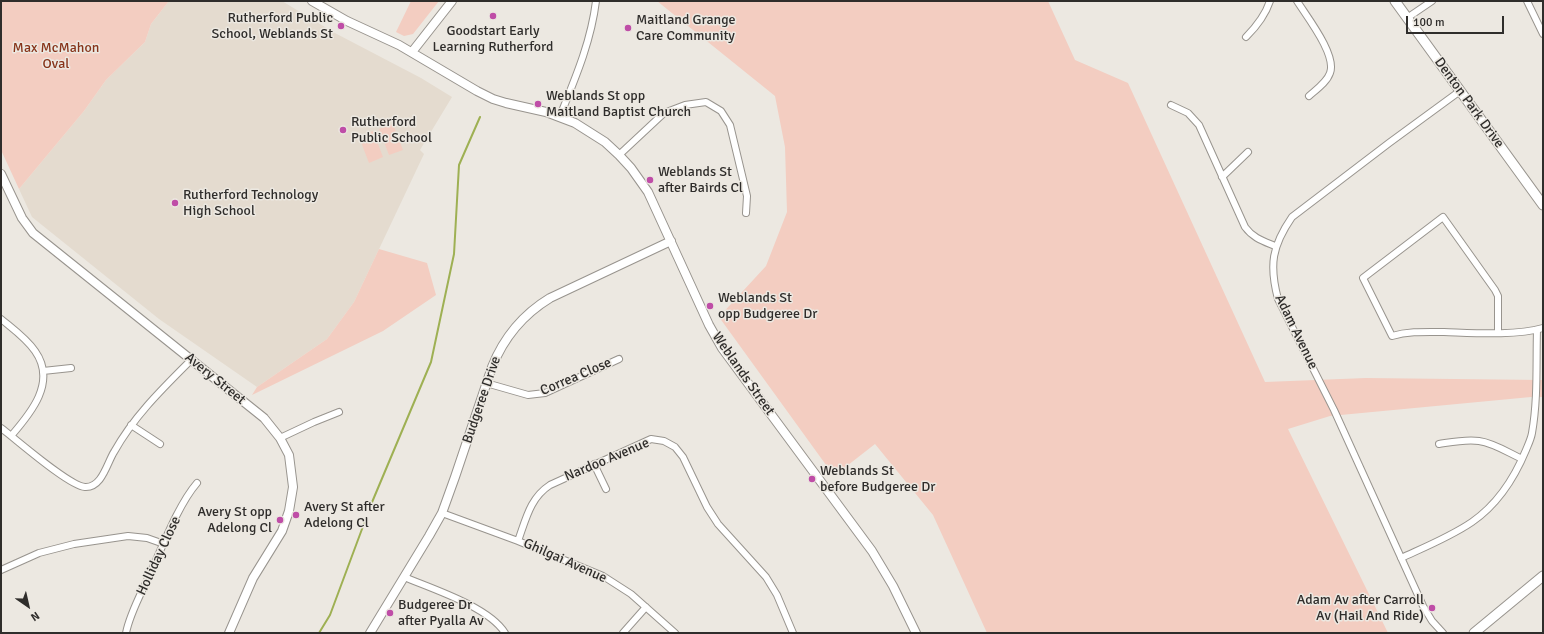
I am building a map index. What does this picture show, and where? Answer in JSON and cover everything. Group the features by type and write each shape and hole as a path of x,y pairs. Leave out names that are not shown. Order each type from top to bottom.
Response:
{"main road":[{"name":"Denton Park Drive","path":"1395,1 1543,205"},
{"path":"1474,633 1543,576"}],"street":[{"name":"Weblands Street","path":"312,1 347,21 412,52 493,99 560,116 590,132 605,142 619,155 631,168 648,192 718,343 872,551 893,586 916,633"},
{"path":"412,52 452,1"},
{"path":"560,116 585,52 594,19 596,1"},
{"path":"1246,37 1260,22 1270,1"},
{"path":"1297,1 1327,48 1332,62 1330,73 1321,86 1310,96"},
{"path":"1408,18 1432,1"},
{"path":"1527,1 1543,34"},
{"name":"Adam Avenue","path":"1443,633 1432,621 1423,606 1321,384 1278,299 1272,270 1276,246 1284,228 1292,217 1460,91"},
{"path":"619,155 664,113 685,105 706,102 722,111 730,125 748,196 746,213"},
{"path":"1171,105 1188,113 1199,125 1245,227 1250,234 1257,239 1276,246"},
{"path":"1222,176 1248,152"},
{"name":"Avery Street","path":"1,174 22,218 33,233 264,418 280,438 289,455 293,487 289,511 282,531 253,578 229,633"},
{"path":"1402,558 1452,535 1473,522 1493,505 1510,485 1532,435 1536,405 1540,329 1519,332 1498,332 1420,332 1403,333 1392,336 1363,278 1443,217 1498,296 1498,332"},
{"name":"Budgeree Drive","path":"370,633 442,513 486,383 497,353 505,340 523,318 534,308 550,298 671,241"},
{"path":"1,319 21,335 35,350 43,371 39,398 35,406 11,436"},
{"path":"1,428 68,480 84,487 90,487 100,480 114,451 150,400 192,359"},
{"name":"Correa Close","path":"486,383 528,395 545,393 619,359"},
{"path":"43,371 71,368"},
{"path":"280,438 339,412"},
{"path":"131,425 160,444"},
{"name":"Nardoo Avenue","path":"518,541 533,501 541,491 550,485 594,464 651,439 664,441 675,447 683,457 707,507 718,524 766,578 777,595 791,624 793,633"},
{"path":"1439,444 1479,441 1487,443 1522,459"},
{"path":"594,464 606,489"},
{"name":"Holliday Close","path":"126,633 130,619 164,544 187,496 197,483"},
{"name":"Ghilgai Avenue","path":"442,513 518,541 603,576 631,594 675,633"},
{"path":"1,570 39,553 74,544 128,536 147,538 164,544"},
{"path":"404,577 480,610 502,628 505,633"},
{"path":"623,633 646,607"}],"shaded area":[{"name":"Rutherford Technology High School","path":"169,1 282,1 333,32 421,78 452,97 420,150 424,154 354,302 327,339 257,387 159,319 32,217 19,189 84,111 106,80 145,42 151,24"}],"green space":[{"name":"Max McMahon Oval","path":"1,1 169,1 151,24 145,42 106,80 84,111 19,189 1,150"},
{"path":"411,1 439,1 413,34 404,36 396,32"},
{"path":"657,1 1048,1 1075,60 1128,83 1265,382 1366,378 1543,380 1543,397 1330,416 1288,429 1388,633 987,633 933,515 875,444 834,476 719,317 766,266 787,212 785,147 775,96"},
{"path":"393,124 403,150 389,155 379,129"},
{"path":"373,131 383,157 369,163 359,137"},
{"path":"379,249 427,263 436,295 383,331 252,395 257,387 327,339 354,302"}],"waterway":[{"path":"370,507 431,362 454,254 459,165 480,117"},
{"path":"319,633 330,615 365,521"}],"place":[{"name":"Goodstart Early Learning Rutherford","path":"493,16"},
{"name":"Rutherford Public School, Weblands St","path":"341,26"},
{"name":"Maitland Grange Care Community","path":"628,28"},
{"name":"Weblands St opp Maitland Baptist Church","path":"538,104"},
{"name":"Rutherford Public School","path":"343,130"},
{"name":"Weblands St after Bairds Cl","path":"650,180"},
{"name":"Rutherford Technology High School","path":"175,203"},
{"name":"Weblands St opp Budgeree Dr","path":"710,306"},
{"name":"Weblands St before Budgeree Dr","path":"812,479"},
{"name":"Avery St after Adelong Cl","path":"296,515"},
{"name":"Avery St opp Adelong Cl","path":"280,520"},
{"name":"Adam Av after Carroll Av (Hail And Ride)","path":"1432,608"},
{"name":"Budgeree Dr after Pyalla Av","path":"390,613"}]}
